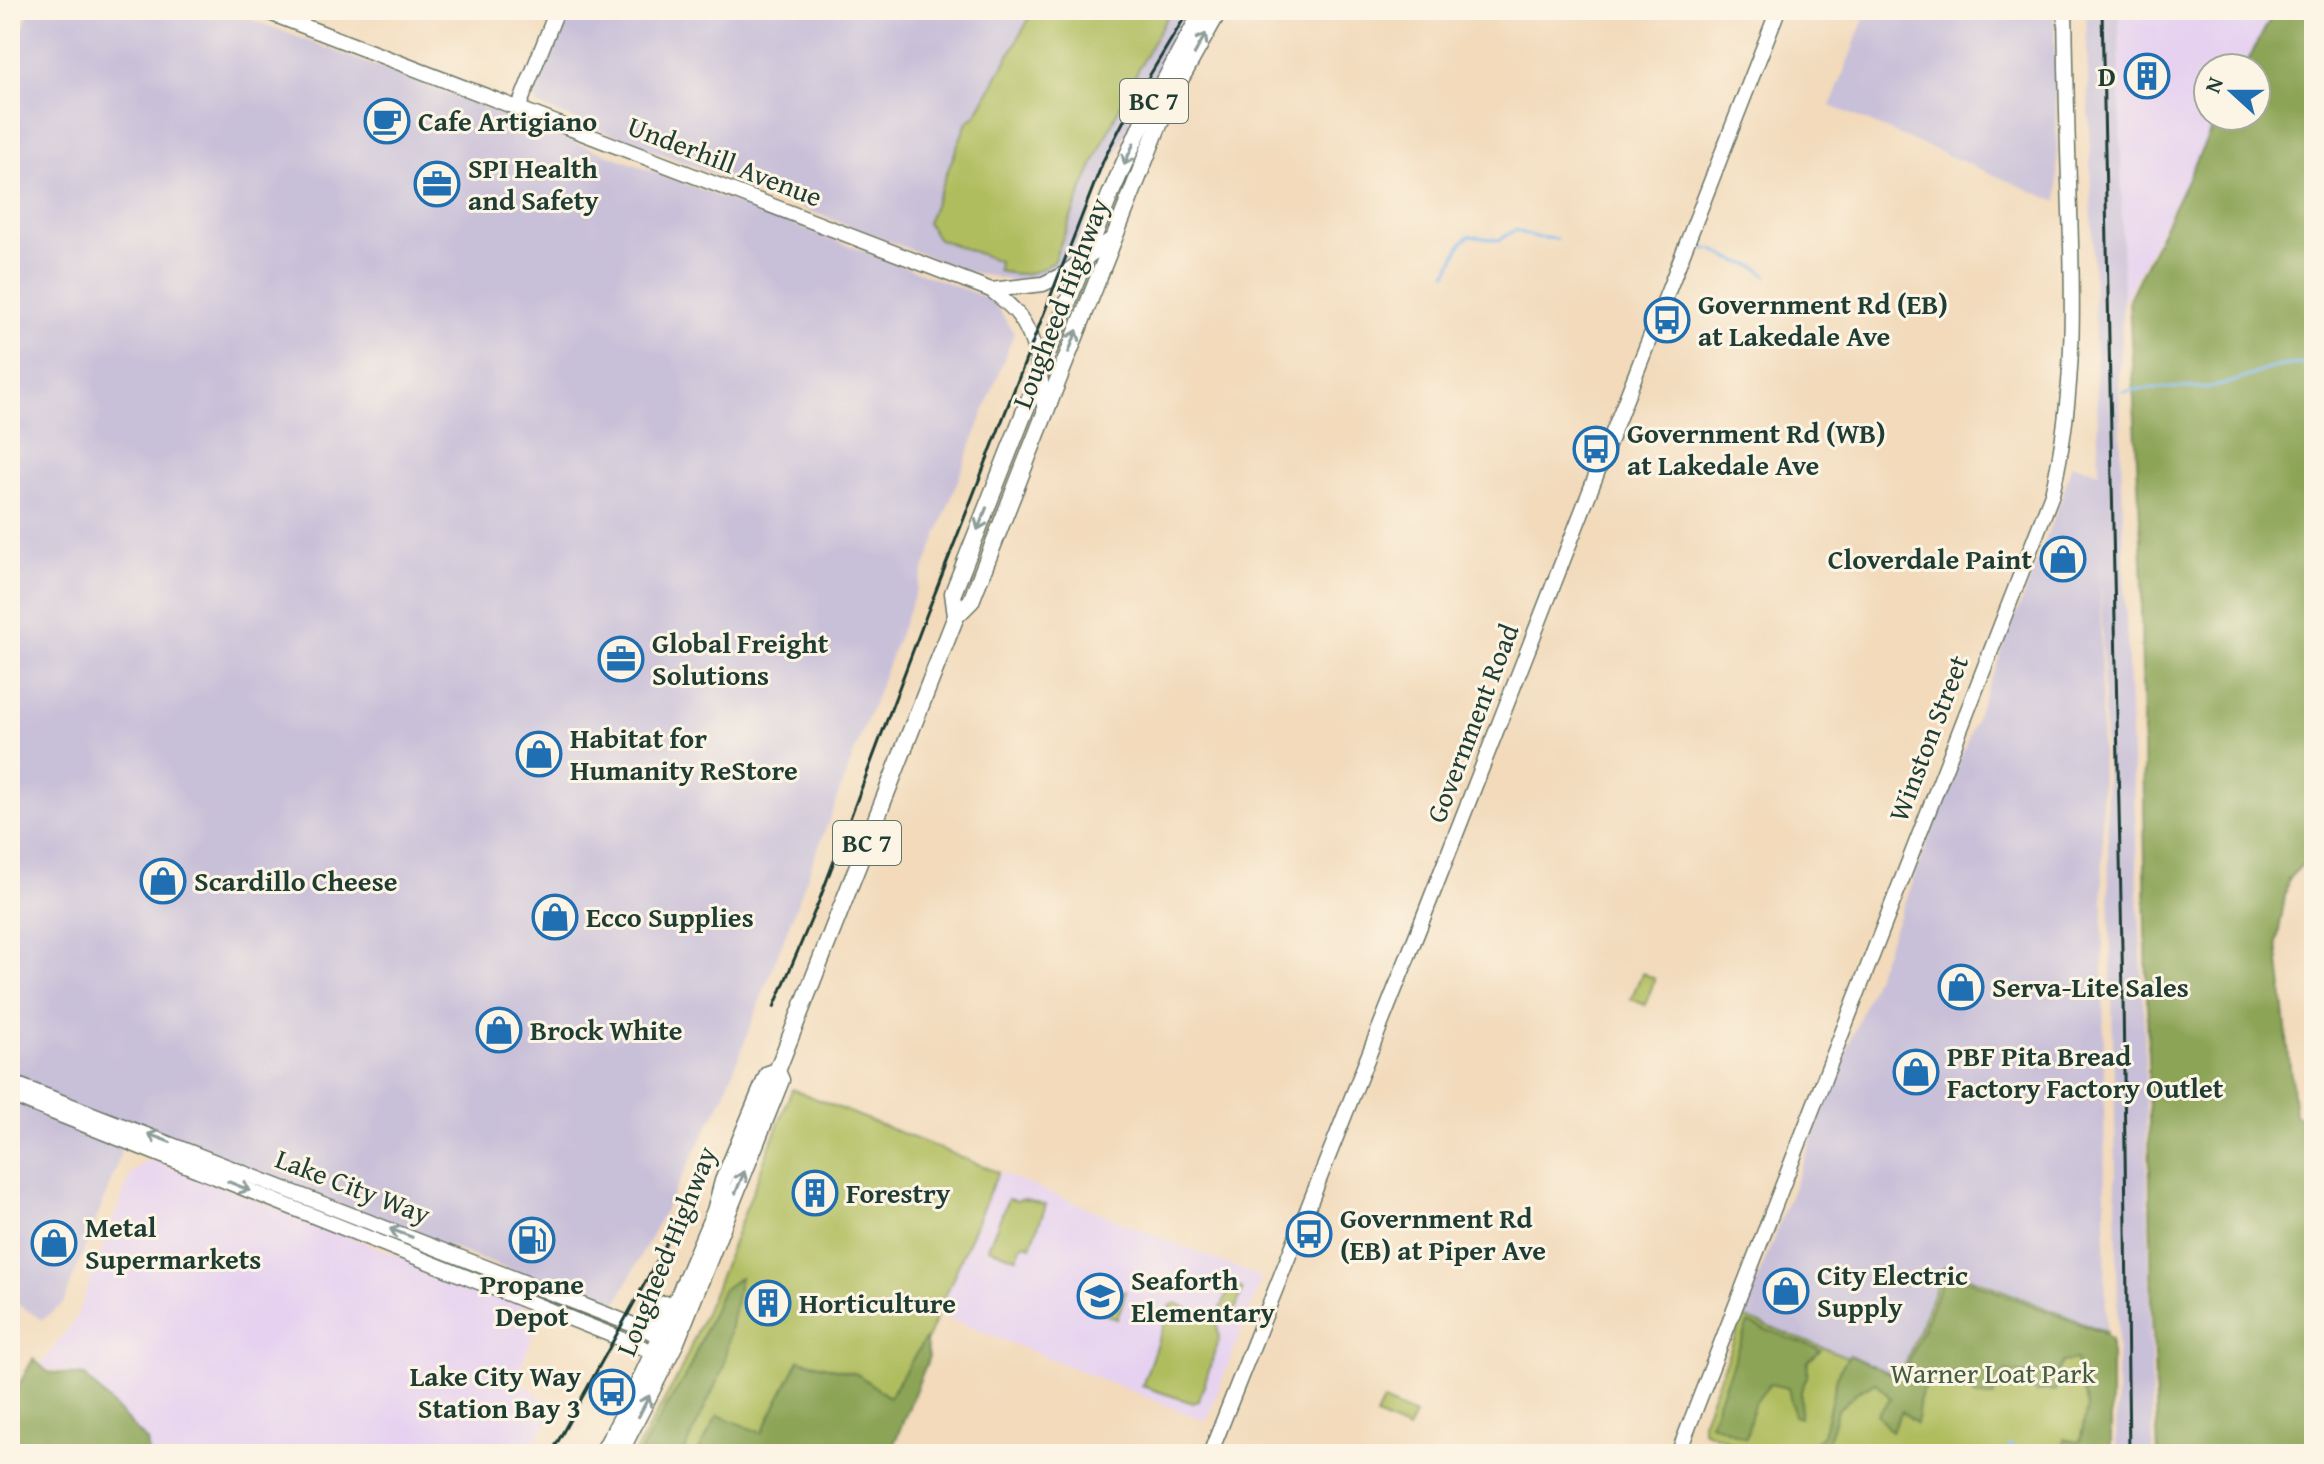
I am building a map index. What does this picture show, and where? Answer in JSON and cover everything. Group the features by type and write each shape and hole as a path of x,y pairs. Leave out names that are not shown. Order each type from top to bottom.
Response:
{"main road":[{"name":"Lougheed Highway","path":"956,616 953,593 1110,195 1144,119 1203,10"},
{"name":"Lougheed Highway","path":"619,1454 781,1080 777,1071 956,616 971,601 1157,129 1219,10"},
{"name":"Lougheed Highway","path":"668,1339 723,1181 768,1074 777,1071"},
{"path":"644,1328 654,1323 660,1315 713,1189 723,1181"},
{"name":"Lougheed Highway","path":"602,1454 661,1355"}],"street":[{"name":"Underhill Avenue","path":"262,10 991,290 1019,316 1026,328 1040,373 1045,414"},
{"path":"518,109 557,10"},
{"name":"Government Road","path":"1210,1454 1778,10"},
{"name":"Winston Street","path":"1678,1454 2052,494 2063,444 2070,385 2072,266 2065,10"},
{"name":"Underhill Avenue","path":"991,290 1043,284 1064,274 1113,238"},
{"name":"Lake City Way","path":"10,1082 668,1339"},
{"name":"Lake City Way","path":"10,1095 661,1355"}],"shaded area":[{"path":"30,10 227,10 992,300 1014,333 724,1096 615,1306 504,1268 128,1122 117,1166 63,1304 42,1320 10,1299 10,62"},
{"path":"565,10 1190,10 1140,101 1070,257 1042,277 1014,281 966,271 539,106 533,97 534,89"},
{"path":"1867,10 2054,10 2058,202 1831,106"},
{"path":"2086,10 2119,10 2123,304 2119,373 2125,596 2144,1021 2153,1454 2116,1454 2115,1115 2100,544 2106,1332 1944,1267 1900,1377 1743,1317 2060,502 2072,464 2099,473"},
{"path":"2119,10 2275,10 2253,52 2192,52 2192,132 2210,132 2123,304"},
{"path":"155,1160 542,1313 516,1378 556,1408 527,1454 149,1454 147,1441 85,1376 39,1367 76,1318 131,1174 143,1163"},
{"name":"Seaforth Elementary","path":"998,1172 1262,1278 1206,1421 938,1314"}],"green space":[{"path":"1034,10 1171,10 1122,102 1053,262 1027,274 1014,274 998,271 999,261 938,239 927,223 967,122 976,115"},
{"path":"2275,10 2314,10 2314,853 2288,879 2277,942 2295,1115 2314,1127 2314,1454 2158,1454 2152,1310 2143,581 2129,299 2210,132 2272,132 2272,52 2253,52"},
{"path":"1642,973 1655,979 1645,1005 1631,999"},
{"path":"792,1089 998,1172 878,1454 634,1454 679,1374"},
{"path":"1008,1199 1046,1205 1031,1246 1026,1244 1021,1247 1017,1258 988,1248"},
{"name":"Warner Loat Park","path":"1944,1267 2106,1332 2107,1454 1760,1454 1702,1430 1702,1422 1743,1317 1900,1377"},
{"path":"1946,1272 2101,1332 2111,1340 2111,1454 2062,1454 2064,1439 2080,1442 2087,1407 2076,1360 2062,1362 2055,1376 2056,1391 2036,1393 2025,1374 2006,1371 1993,1383 1994,1397 1975,1396 1958,1372 1936,1378 1924,1387 1921,1394 1917,1424 1902,1411 1891,1432 1877,1414 1891,1399 1876,1382 1857,1392 1838,1410 1823,1454 1798,1454 1823,1435 1838,1373 1849,1355 1902,1379"},
{"path":"740,1277 723,1369 685,1450 681,1454 639,1454 688,1371 722,1290"},
{"path":"1231,1284 1243,1289 1232,1318 1219,1313"},
{"path":"1111,1287 1126,1292 1117,1319 1102,1313"},
{"path":"1176,1303 1217,1323 1219,1339 1199,1401 1193,1403 1142,1386 1170,1306"},
{"path":"1748,1323 1821,1350 1808,1361 1807,1377 1801,1391 1800,1418 1794,1416 1788,1388 1770,1384 1754,1404 1746,1438 1710,1423"},
{"path":"925,1339 929,1357 890,1454 697,1454 718,1415 762,1433 799,1360 857,1374 889,1397"},
{"path":"33,1359 48,1372 85,1376 147,1441 149,1454 10,1454 10,1401"},
{"path":"1383,1401 1415,1415 1408,1430 1376,1416"}],"waterway":[{"path":"1447,273 1462,242 1469,236 1499,240 1515,230 1534,237 1557,239"},
{"path":"1701,248 1715,250 1758,268 1767,276"},
{"path":"2123,392 2145,388 2219,386 2276,367 2314,363"},
{"path":"2009,1445 2026,1452 2049,1450 2053,1454"}],"railway":[{"path":"774,1007 819,901 1104,159 1133,103 1189,10"},
{"path":"2102,10 2123,996 2129,1454"},
{"path":"551,1454 663,1250 700,1168"}],"place":[{"name":"D","path":"2147,76"},
{"name":"Cafe Artigiano","path":"387,121"},
{"name":"SPI Health and Safety","path":"437,184"},
{"name":"Government Rd (EB) at Lakedale Ave","path":"1667,320"},
{"name":"Government Rd (WB) at Lakedale Ave","path":"1596,449"},
{"name":"Cloverdale Paint","path":"2063,559"},
{"name":"Global Freight Solutions","path":"621,659"},
{"name":"Habitat for Humanity ReStore","path":"539,754"},
{"name":"Scardillo Cheese","path":"163,881"},
{"name":"Ecco Supplies","path":"555,917"},
{"name":"Serva-Lite Sales","path":"1961,987"},
{"name":"Brock White","path":"499,1030"},
{"name":"PBF Pita Bread Factory Factory Outlet","path":"1916,1072"},
{"name":"Forestry","path":"815,1193"},
{"name":"Government Rd (EB) at Piper Ave","path":"1309,1234"},
{"name":"Propane Depot","path":"532,1240"},
{"name":"Metal Supermarkets","path":"54,1243"},
{"name":"City Electric Supply","path":"1786,1291"},
{"name":"Seaforth Elementary","path":"1100,1296"},
{"name":"Horticulture","path":"768,1303"},
{"name":"Lake City Way Station Bay 3","path":"612,1392"}]}
